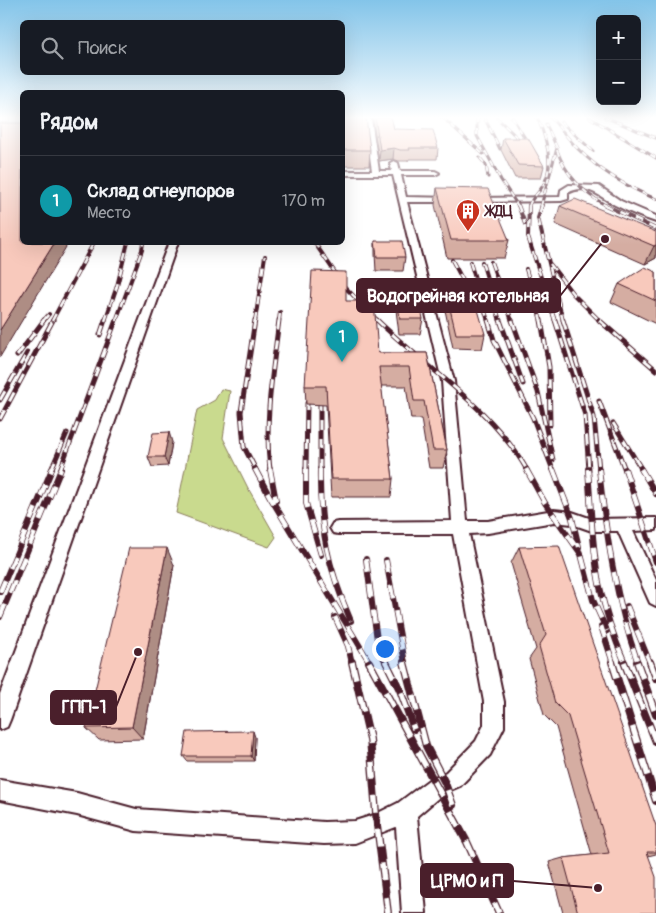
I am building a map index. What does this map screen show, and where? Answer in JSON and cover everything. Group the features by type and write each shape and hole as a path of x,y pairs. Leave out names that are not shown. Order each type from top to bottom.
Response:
{"street":[{"path":"374,160 376,173"},
{"path":"0,790 77,804 136,820 324,833 355,832 406,811 437,786 453,778 483,748 494,727 494,702 460,528 448,381 394,167"},
{"path":"345,173 376,173 394,167 435,173"},
{"path":"469,200 561,199 565,197 564,192 568,188 592,187 600,189 618,203 656,219"},
{"path":"402,199 459,200"},
{"path":"0,720 173,245"},
{"path":"338,528 488,527 554,516 572,518 592,525 656,524"},
{"path":"623,525 656,598"},
{"path":"406,811 414,913"}],"green space":[{"path":"221,389 230,391 223,438 248,488 276,537 269,547 176,513 197,410 215,400"}],"building":[{"path":"0,160 20,160 20,245 53,245 0,330"},
{"path":"515,160 540,160 544,166 518,165"},
{"path":"437,188 488,189 509,240 451,240"},
{"path":"575,199 656,232 656,245 654,246 560,206"},
{"path":"375,241 402,241 405,257 377,257"},
{"path":"645,267 656,272 656,301 619,284"},
{"path":"312,271 346,272 346,301 374,301 378,353 427,353 447,450 433,450 424,401 414,401 409,367 379,367 393,479 331,479 326,386 305,386"},
{"path":"396,288 417,288 423,319 400,319"},
{"path":"447,296 474,296 485,334 456,334"},
{"path":"169,432 164,457 148,457 153,433"},
{"path":"559,546 656,826 656,852 647,852 656,877 656,913 578,913 563,858 609,853 568,716 555,703 539,646 546,635 519,547"},
{"path":"129,548 167,548 132,727 86,728"},
{"path":"253,731 251,756 183,756 187,732"}],"railway":[{"path":"481,160 486,165 488,177"},
{"path":"490,160 518,206"},
{"path":"529,206 546,179 549,160"},
{"path":"541,206 554,160"},
{"path":"561,160 576,183 607,206"},
{"path":"590,160 624,184 656,199"},
{"path":"518,205 525,224"},
{"path":"529,205 528,237 555,321"},
{"path":"542,205 538,218 563,321"},
{"path":"607,206 656,229"},
{"path":"52,321 92,245"},
{"path":"105,321 117,286 127,245"},
{"path":"116,321 143,245"},
{"path":"316,245 345,287 377,320"},
{"path":"255,321 265,256"},
{"path":"452,260 478,309"},
{"path":"470,262 488,321"},
{"path":"482,262 500,321"},
{"path":"491,262 512,321"},
{"path":"550,264 573,294 599,320"},
{"path":"526,269 541,321"},
{"path":"279,321 280,312"},
{"path":"43,321 49,314"},
{"path":"17,356 44,320"},
{"path":"0,419 53,320"},
{"path":"100,335 105,320"},
{"path":"60,470 116,320"},
{"path":"255,320 241,412 244,447 256,470"},
{"path":"270,470 268,451 269,414 279,320"},
{"path":"377,320 458,390 496,427 513,448 527,470"},
{"path":"488,320 494,340 533,418 553,470"},
{"path":"500,320 523,384"},
{"path":"512,320 538,392 553,460"},
{"path":"541,320 549,367 550,425"},
{"path":"555,320 585,415 589,470"},
{"path":"563,320 594,417 599,470"},
{"path":"599,320 656,370"},
{"path":"0,400 27,353"},
{"path":"599,401 625,470"},
{"path":"320,402 320,490 323,529 336,583 351,621"},
{"path":"306,470 307,403"},
{"path":"613,423 642,470"},
{"path":"51,470 67,433"},
{"path":"0,592 52,469"},
{"path":"0,617 61,469"},
{"path":"255,469 370,663"},
{"path":"270,469 276,501"},
{"path":"526,469 545,503 581,554 593,600 607,631"},
{"path":"553,469 572,518 579,547"},
{"path":"588,469 593,541 599,583 610,624 625,663"},
{"path":"599,469 613,568 630,640 638,663"},
{"path":"625,469 656,562"},
{"path":"641,469 656,494"},
{"path":"306,470 306,503 321,555"},
{"path":"366,559 378,647 386,663"},
{"path":"386,560 405,663"},
{"path":"627,606 650,663"},
{"path":"335,617 348,646 352,663"},
{"path":"601,626 613,663"},
{"path":"352,662 370,739 377,825 388,913"},
{"path":"369,662 467,842 499,913"},
{"path":"386,662 400,690 414,729"},
{"path":"404,662 426,746 445,783 453,805"},
{"path":"612,662 656,801"},
{"path":"624,662 656,742"},
{"path":"637,662 656,715"},
{"path":"650,662 656,678"}],"place":[{"name":"ЖДЦ","path":"468,232"},
{"name":"Водогрейная котельная","path":"605,239"},
{"name":"Склад огнеупоров","path":"342,362"},
{"name":"ГПП-1","path":"138,652"},
{"name":"ЦРМО и П","path":"598,888"}]}
